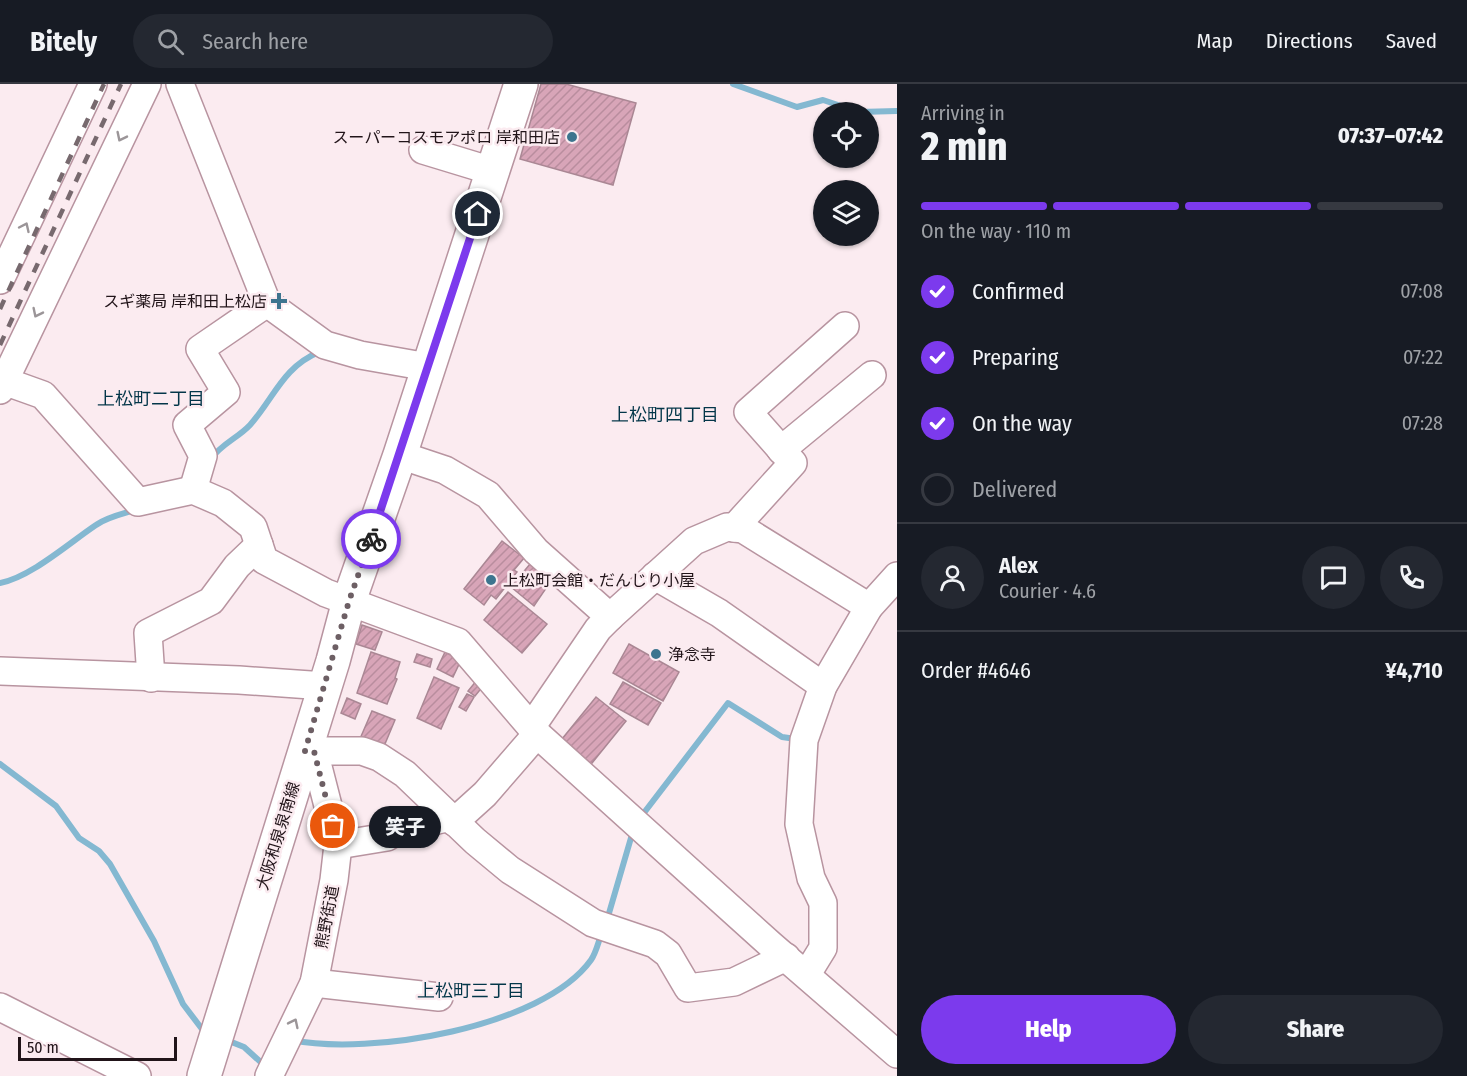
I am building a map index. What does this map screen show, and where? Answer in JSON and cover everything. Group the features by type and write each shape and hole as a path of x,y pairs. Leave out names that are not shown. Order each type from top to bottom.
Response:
{"main road":[{"name":"大阪和泉泉南線","path":"204,1076 309,751 349,601 400,455 521,84"}],"street":[{"path":"0,280 93,84"},
{"path":"147,84 2,386 43,395 138,502 193,490 223,503 254,527 264,560 326,593 458,642 534,730 897,1054"},
{"path":"180,84 267,303 325,345 360,355 428,367"},
{"path":"423,150 492,171"},
{"path":"193,490 203,456 187,425 226,392 200,349 267,303"},
{"path":"734,528 793,463 748,412 845,326"},
{"path":"781,450 872,375"},
{"path":"400,455 445,470 488,495 536,551 610,617"},
{"path":"338,845 387,837 400,829 452,819 485,794 534,730 598,629 694,541 727,527 743,529 869,607"},
{"path":"151,678 148,633 211,601 237,566 259,545"},
{"path":"655,576 718,613 823,686"},
{"path":"807,975 823,948 823,903 811,878 799,824 804,740 823,686 869,607 897,576"},
{"path":"0,671 325,686"},
{"path":"309,751 362,752 379,757 405,774 510,870 593,923 655,944 668,954 688,988 734,982 786,957"},
{"name":"熊野街道","path":"269,1076 314,983 334,880 338,845 309,751"},
{"path":"314,983 439,997"},
{"path":"0,1007 137,1076"}],"building":[{"path":"541,84 566,84 636,103 613,185 520,159"},
{"name":"上松町会館・だんじり小屋","path":"502,541 524,558 514,570 517,572 496,599 491,595 484,605 464,589"},
{"path":"530,564 551,581 534,606 511,587"},
{"path":"508,592 547,624 522,653 484,620"},
{"path":"362,625 382,632 375,650 356,644"},
{"path":"629,644 679,672 663,701 613,673"},
{"path":"371,652 400,662 395,678 397,679 387,704 357,693"},
{"path":"445,652 461,660 453,677 437,669"},
{"path":"417,654 432,659 430,667 414,662"},
{"path":"434,677 459,688 441,729 417,718"},
{"path":"477,680 484,685 475,696 468,691"},
{"path":"623,682 661,703 648,725 610,704"},
{"path":"467,694 474,697 466,711 459,707"},
{"path":"596,697 626,721 588,768 558,744"},
{"path":"347,698 361,704 355,719 341,713"},
{"path":"372,711 395,720 382,751 359,741"}],"waterway":[{"path":"733,84 797,107 823,100 859,112 897,111"},
{"path":"211,459 250,425 296,366 319,352"},
{"path":"0,583 12,580 37,567 100,522 135,510"},
{"path":"640,818 728,703 782,737 796,739"},
{"path":"0,764 56,806 79,838 99,851 110,864 154,941 183,1004 205,1033"},
{"path":"607,920 633,831"},
{"path":"292,1040 325,1044 364,1044 408,1040 452,1032 495,1019 534,1003 567,984 591,960 601,935"},
{"path":"229,1041 244,1047 265,1066"}],"railway":[{"path":"0,309 104,84"},
{"path":"0,345 121,84"}],"way so far":[{"path":"333,826 314,751 305,751 349,601 371,539"}],"place":[{"name":"スーパーコスモアポロ 岸和田店","path":"572,137"},
{"name":"スギ薬局 岸和田上松店","path":"279,301"},
{"name":"上松町会館・だんじり小屋","path":"491,580"},
{"name":"浄念寺","path":"656,654"},
{"name":"笑子","path":"333,826"}],"district":[{"name":"上松町二丁目","path":"151,399"},
{"name":"上松町四丁目","path":"665,415"},
{"name":"上松町三丁目","path":"471,991"}],"route":[{"path":"371,539 478,214"}]}
